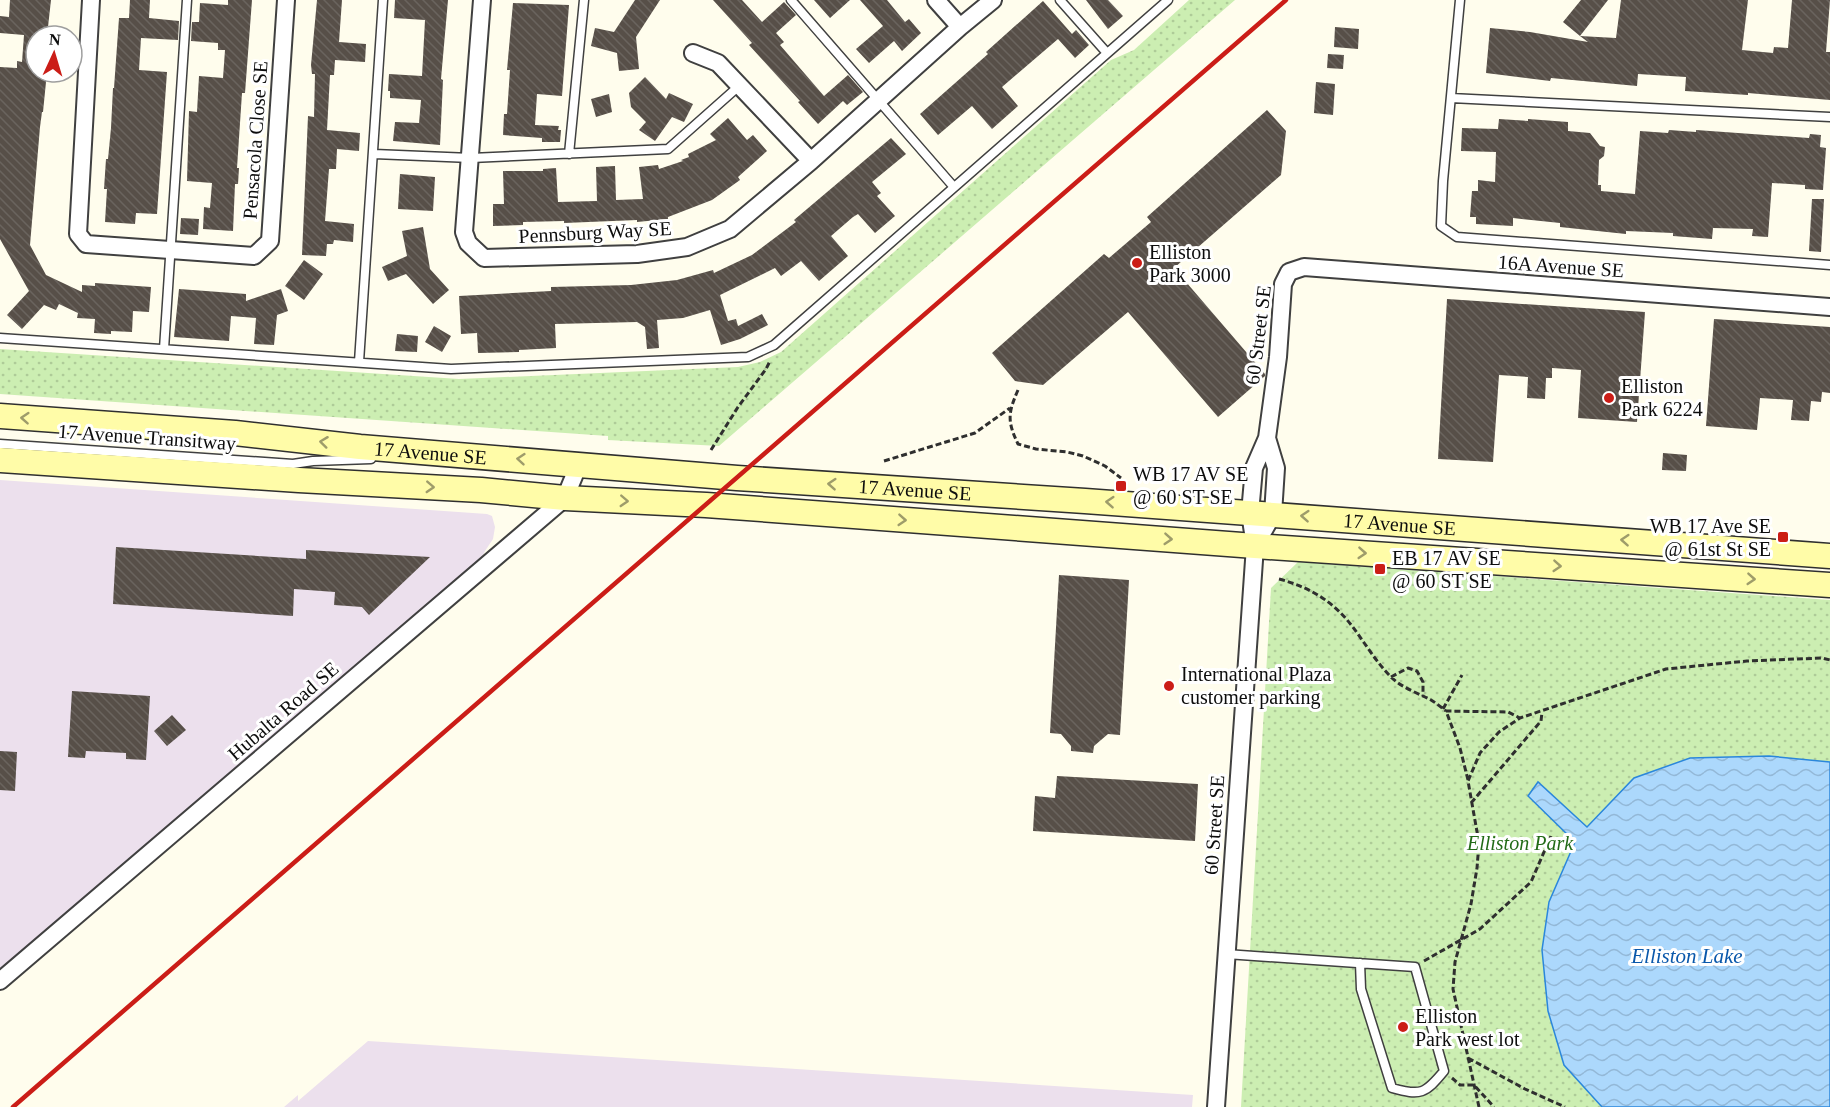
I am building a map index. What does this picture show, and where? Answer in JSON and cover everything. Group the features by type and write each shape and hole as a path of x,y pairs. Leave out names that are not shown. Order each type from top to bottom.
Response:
{"main road":[{"name":"17 Avenue SE","path":"0,416 244,434 403,450 737,478 1262,513 1830,556"},
{"name":"17 Avenue SE","path":"0,460 481,490 565,498 706,505 1255,546 1830,585"}],"street":[{"name":"Pensacola Close SE","path":"91,0 78,234 86,244 254,256 270,241 286,0"},
{"name":"Pennsburg Way SE","path":"482,0 464,232 468,243 484,258 637,254 687,247 730,229 811,162 993,0"},
{"path":"936,0 960,27"},
{"path":"693,54 718,63 811,162"},
{"name":"16A Avenue SE","path":"1289,272 1304,267 1830,307"},
{"name":"60 Street SE","path":"1262,513 1254,468 1267,438 1278,357 1283,284 1289,272"},
{"name":"60 Street SE","path":"1216,1107 1255,546 1262,513 1276,468 1267,438"},
{"name":"Hubalta Road SE","path":"0,981 565,498 579,464"}],"lane":[{"path":"164,349 187,0"},
{"path":"359,362 383,0"},
{"path":"569,154 584,0"},
{"path":"791,0 953,186"},
{"path":"1060,0 1107,53"},
{"path":"0,338 451,369 748,357 774,345 1168,0"},
{"path":"1460,0 1440,226 1457,237 1830,265"},
{"path":"374,154 471,158 668,149 739,87"},
{"path":"1451,98 1830,117"},
{"name":"17 Avenue Transitway","path":"0,444 292,464 314,470"},
{"name":"17 Avenue Transitway","path":"292,464 313,460 371,459 403,450"},
{"path":"333,472 371,484"},
{"path":"1226,954 1360,963 1415,967 1444,1071 1429,1090 1411,1093 1392,1088 1361,989 1360,963"}],"path":[{"path":"711,450 738,407 766,369 774,345"},
{"path":"1018,390 1010,408 1011,429 1018,444 1083,456 1105,466 1121,478"},
{"path":"884,461 975,433 1010,408"},
{"path":"1280,579 1313,592 1330,603 1350,623 1391,676 1444,710 1508,712 1520,718"},
{"path":"1468,781 1480,753 1499,732 1520,718 1666,669 1747,661 1822,658 1830,660"},
{"path":"1391,676 1408,668 1417,671 1423,682 1423,696"},
{"path":"1444,710 1462,675"},
{"path":"1444,710 1460,748 1479,843 1471,904 1455,962 1453,989 1479,1107"},
{"path":"1471,803 1541,721 1542,712"},
{"path":"1415,967 1480,929 1531,882 1551,836"},
{"path":"1468,1058 1525,1089 1565,1107"},
{"path":"1444,1071 1460,1085 1474,1085 1494,1107"}],"shaded area":[{"path":"0,480 487,514 492,516 495,527 493,539 472,577 0,981"},
{"path":"368,1041 1193,1095 1192,1107 284,1107 298,1095 298,1101"}],"green space":[{"path":"1189,0 1235,0 719,446 608,440 608,436 0,394 0,349 459,379 738,367 760,362 781,352 1111,60 1134,50"},
{"name":"Elliston Park","path":"1298,562 1830,600 1830,1107 1241,1107 1271,588"}],"water":[{"name":"Elliston Lake","path":"1769,756 1830,762 1830,1107 1602,1107 1564,1065 1548,1011 1542,950 1549,902 1575,842 1528,796 1538,782 1587,827 1634,778 1690,758"}],"building":[{"path":"10,0 51,0 48,24 24,24 24,35 0,33 0,16 9,17"},
{"path":"130,0 150,0 149,18 179,21 178,40 141,38 139,70 167,72 157,214 136,213 135,224 105,222 107,189 104,189 119,18 129,18"},
{"path":"228,0 252,0 245,93 242,93 238,184 235,184 233,231 203,229 204,207 210,208 212,183 187,181 189,111 197,112 199,76 223,78 225,50 218,50 218,43 191,41 192,22 199,22 200,3 228,5"},
{"path":"317,0 342,0 339,42 366,44 365,62 335,60 334,75 330,75 327,130 360,133 359,151 337,149 336,169 329,169 325,221 354,224 353,242 334,240 333,244 327,244 326,256 302,255 308,116 314,117 315,74 312,74 311,65"},
{"path":"395,0 448,0 441,79 443,80 440,145 393,141 395,122 419,123 421,100 390,98 389,74 422,76 425,20 394,18"},
{"path":"635,0 660,0 636,37 639,69 619,71 617,53 591,46 595,28 614,32"},
{"path":"713,0 742,0 762,22 784,2 796,15 776,33 784,42 780,45 824,96 848,75 863,92 847,105 843,101 818,124 749,45 752,43"},
{"path":"814,0 850,0 830,18"},
{"path":"860,0 887,0 905,22 909,19 921,33 902,51 894,41 869,63 856,49 883,26"},
{"path":"1086,0 1108,0 1123,16 1108,29"},
{"path":"1581,0 1608,0 1580,36 1563,22"},
{"path":"1621,0 1748,0 1742,50 1773,53 1774,47 1788,48 1792,0 1830,0 1826,52 1830,52 1830,100 1748,93 1748,95 1685,91 1686,77 1638,74 1637,86 1551,78 1550,81 1486,73 1490,28 1588,42 1580,36 1616,38"},
{"path":"1043,1 1072,34 1076,30 1089,45 1075,58 1058,39 1002,87 1018,106 992,129 972,106 938,135 920,114 988,54 986,52"},
{"path":"513,3 569,5 562,96 537,94 535,125 559,126 560,142 542,142 542,138 503,135 504,114 507,114 510,70 507,70"},
{"path":"1335,27 1359,29 1358,49 1334,47"},
{"path":"24,35 24,84 46,84 30,245 46,275 82,292 82,285 95,286 95,283 151,287 149,312 133,311 132,332 94,333 95,319 77,318 78,313 59,304 56,310 44,305 22,329 7,315 29,291 0,239 0,67 17,68 17,61 22,62"},
{"path":"1328,54 1344,55 1343,69 1327,68"},
{"path":"645,77 666,99 669,93 693,104 684,122 672,117 655,141 639,130 646,122 631,107 629,93"},
{"path":"1316,82 1335,84 1333,115 1314,113"},
{"path":"609,94 612,112 596,117 591,99"},
{"name":"Elliston Park 3000","path":"1267,110 1286,131 1281,175 1174,268 1265,376 1218,417 1128,312 1043,385 1015,381 992,353 1104,254 1109,258 1151,222 1147,217"},
{"path":"728,118 747,140 753,135 767,151 738,177 740,180 712,200 668,217 668,219 637,222 637,220 523,222 523,225 493,226 493,204 504,204 503,171 543,171 543,169 556,168 558,202 597,201 596,167 615,166 616,200 643,199 639,167 658,165 659,169 683,161 681,160 689,157 688,154 716,140 710,134"},
{"path":"1499,119 1568,122 1568,131 1590,133 1600,146 1605,147 1604,156 1599,160 1598,185 1601,185 1601,191 1635,194 1640,131 1668,133 1669,130 1696,132 1696,130 1809,138 1810,134 1821,135 1820,147 1826,148 1823,190 1805,189 1805,185 1772,183 1768,237 1752,236 1753,229 1713,228 1712,239 1673,236 1673,233 1626,231 1626,234 1560,227 1560,223 1513,218 1513,226 1476,224 1476,217 1470,217 1472,191 1478,191 1478,180 1495,182 1496,152 1461,151 1462,128 1498,129"},
{"path":"891,138 906,154 872,182 881,193 877,196 895,216 875,233 858,214 853,217 831,236 848,256 819,281 801,261 781,276 775,268 720,295 728,321 736,319 738,326 762,314 768,325 740,339 721,345 710,310 683,318 657,320 659,348 647,349 645,327 637,322 555,324 556,348 519,350 519,352 478,353 477,333 461,334 459,296 551,291 551,287 631,285 677,280 713,270 714,273 752,255 796,222 794,220"},
{"path":"400,174 435,177 433,211 398,209"},
{"path":"1812,199 1824,199 1821,252 1809,251"},
{"path":"181,218 199,219 198,235 180,234"},
{"path":"423,227 430,269 449,290 433,304 406,274 388,281 382,267 407,256 402,231"},
{"path":"304,260 323,274 304,300 285,286"},
{"path":"179,289 246,294 246,301 281,289 288,311 277,315 274,345 254,344 256,318 231,316 229,341 174,337"},
{"name":"Elliston Park 6224","path":"1447,299 1645,312 1637,422 1578,418 1581,370 1552,368 1552,378 1546,378 1545,399 1527,398 1528,377 1499,375 1493,462 1438,459"},
{"name":"Elliston Park 6224","path":"1714,319 1830,327 1830,393 1822,392 1821,402 1811,401 1809,421 1791,420 1793,400 1760,398 1757,430 1706,426"},
{"path":"434,326 451,336 442,352 425,342"},
{"path":"397,334 418,336 417,352 395,351"},
{"path":"1663,453 1687,455 1686,471 1662,470"},
{"path":"116,547 306,559 306,550 430,557 369,615 362,607 334,605 335,592 294,589 293,616 113,604"},
{"path":"1059,575 1129,580 1120,735 1108,734 1094,746 1093,753 1071,751 1071,746 1061,734 1050,733"},
{"path":"72,691 150,696 146,760 126,759 126,753 86,751 85,758 68,757"},
{"path":"172,715 186,730 167,746 154,731"},
{"path":"0,751 17,752 15,791 0,790"},
{"path":"1057,776 1198,784 1195,841 1033,831 1035,796 1055,798"}],"railway":[{"path":"13,1107 1286,0"}],"place":[{"name":"Elliston Park 3000","path":"1137,263"},
{"name":"Elliston Park 6224","path":"1609,398"},
{"name":"WB 17 AV SE @ 60 ST SE","path":"1121,486"},
{"name":"WB 17 Ave SE @ 61st St SE","path":"1783,537"},
{"name":"EB 17 AV SE @ 60 ST SE","path":"1380,569"},
{"name":"International Plaza customer parking","path":"1169,686"},
{"name":"Elliston Park west lot","path":"1403,1027"}]}
